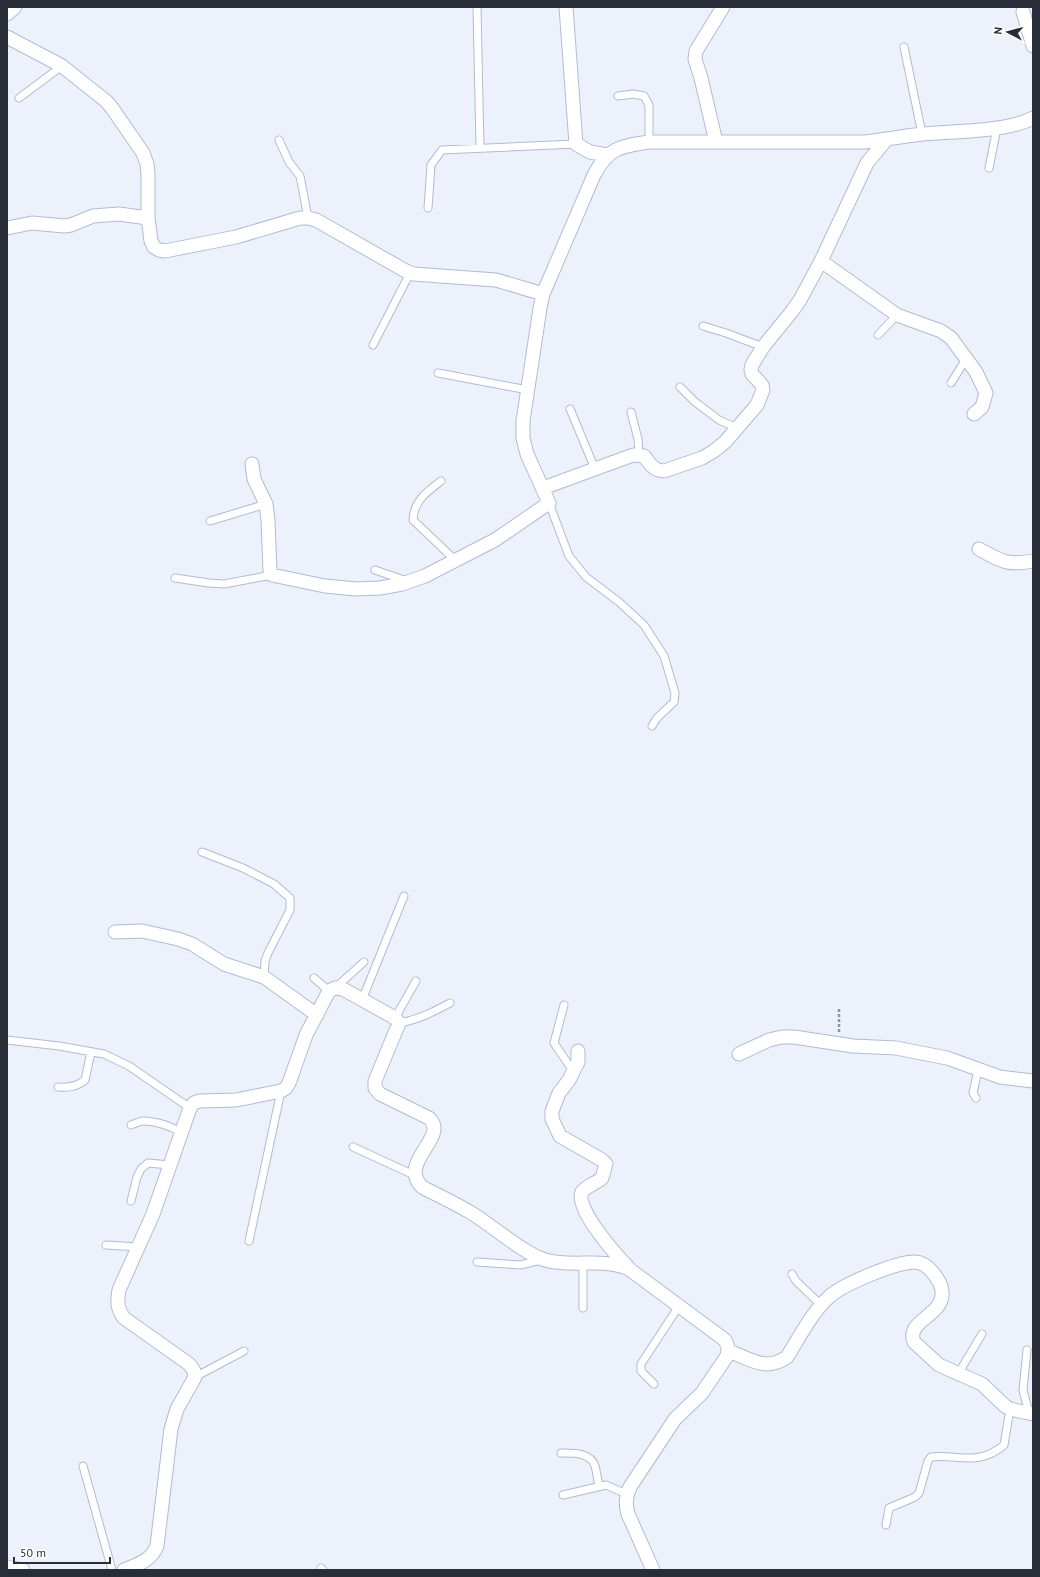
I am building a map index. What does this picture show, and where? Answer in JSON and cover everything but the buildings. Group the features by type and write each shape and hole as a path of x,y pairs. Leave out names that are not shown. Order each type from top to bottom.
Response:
{"street":[{"path":"7,14 15,7"},
{"path":"566,7 576,144 590,152 607,155"},
{"path":"716,142 695,59 696,51 723,7"},
{"path":"1023,12 1033,46"},
{"path":"7,37 62,66 109,104 143,153 147,164 148,218 151,241 154,247 159,250 165,251 236,237 300,218 308,218 316,220 410,273 423,276 496,280 543,294"},
{"path":"252,464 254,479 266,504 270,571 272,575 325,586 356,589 380,588 409,582 495,540 549,503 527,454 523,438 523,421 543,294 594,175 600,163 607,155 626,145 649,142 864,142 922,134 997,128 1033,118"},
{"path":"543,488 639,454 644,456 654,468 659,471 664,471 702,458 725,442 757,405 762,396 762,385 752,374 751,370 763,346 793,310 821,261 867,163 886,140"},
{"path":"864,142 867,163"},
{"path":"7,228 32,224 64,226 71,225 93,216 119,214 148,218"},
{"path":"821,261 897,315 941,331 951,338 976,372 986,393 982,407 974,414"},
{"path":"979,549 1002,562 1020,564 1033,561"},
{"path":"115,932 142,931 178,939 192,944 224,964 264,977 317,1015"},
{"path":"124,1570 149,1559 154,1554 157,1546 171,1429 177,1409 195,1377 192,1368 124,1318 118,1311 117,1300 119,1290 153,1214 190,1108 194,1103 199,1101 236,1100 280,1091 286,1088 305,1039 332,989 343,989 397,1021 375,1081 375,1088 380,1094 433,1121 435,1127 434,1134 415,1168 414,1175 417,1182 422,1187 470,1212 531,1253 543,1259 566,1264 610,1263 629,1268"},
{"path":"739,1054 769,1040 782,1037 794,1037 840,1044 896,1048 947,1058 1000,1077 1033,1081"},
{"path":"578,1051 578,1062 559,1093 552,1111 552,1119 560,1136 602,1160 606,1164 602,1178 585,1189 582,1193 581,1199 593,1224 612,1251 629,1268 725,1340 729,1351 706,1388 675,1419 630,1487 626,1496 628,1514 653,1570"},
{"path":"729,1351 760,1363 779,1363 787,1357 821,1305 834,1293 868,1275 909,1262 922,1263 927,1266 939,1281 942,1289 942,1296 936,1309 915,1327 912,1332 914,1342 933,1361 982,1384 1001,1403 1010,1409 1031,1414"},
{"path":"7,1567 23,1570"}],"lane":[{"path":"477,7 480,147"},
{"path":"904,47 922,134"},
{"path":"19,98 62,66"},
{"path":"618,96 633,94 644,96 649,105 649,142"},
{"path":"989,168 997,128"},
{"path":"278,140 289,162 300,176 308,218"},
{"path":"428,208 431,165 442,150 480,147 576,144"},
{"path":"373,345 410,273"},
{"path":"878,335 897,315"},
{"path":"703,326 763,346"},
{"path":"951,383 966,359"},
{"path":"438,373 528,390"},
{"path":"680,387 694,401 719,420 737,428"},
{"path":"570,409 595,469"},
{"path":"630,412 638,439 639,454"},
{"path":"441,480 417,503 413,520 455,560"},
{"path":"549,503 569,556 586,577 619,602 644,625 664,656 675,693 674,702 657,718 652,726"},
{"path":"210,521 266,504"},
{"path":"375,570 409,582"},
{"path":"175,578 224,584 272,575"},
{"path":"202,852 243,868 274,884 290,898 290,910 265,961 264,977"},
{"path":"362,1000 404,896"},
{"path":"314,978 332,989 364,962"},
{"path":"416,981 397,1021 412,1021 450,1003"},
{"path":"564,1006 554,1043 573,1071"},
{"path":"7,1040 104,1054 129,1066 190,1108"},
{"path":"58,1087 69,1088 76,1086 85,1080 91,1052"},
{"path":"976,1098 973,1093 978,1070"},
{"path":"248,1241 280,1091"},
{"path":"131,1125 142,1121 152,1122 176,1129 181,1133"},
{"path":"353,1147 414,1175"},
{"path":"131,1201 137,1177 141,1169 148,1163 170,1164"},
{"path":"106,1245 138,1247"},
{"path":"477,1262 520,1265 543,1259"},
{"path":"583,1264 584,1308"},
{"path":"792,1274 796,1281 821,1305"},
{"path":"654,1384 641,1371 640,1364 679,1306"},
{"path":"958,1374 982,1334"},
{"path":"1027,1350 1023,1390 1031,1414"},
{"path":"195,1377 244,1351"},
{"path":"886,1525 889,1508 915,1497 919,1493 928,1460 931,1457 977,1458 992,1453 1004,1445 1010,1409"},
{"path":"561,1453 576,1453 593,1460 596,1466 599,1485"},
{"path":"83,1466 112,1570"},
{"path":"563,1495 599,1485 607,1485 622,1492 630,1487"}],"path":[{"path":"839,1009 840,1044"}]}
